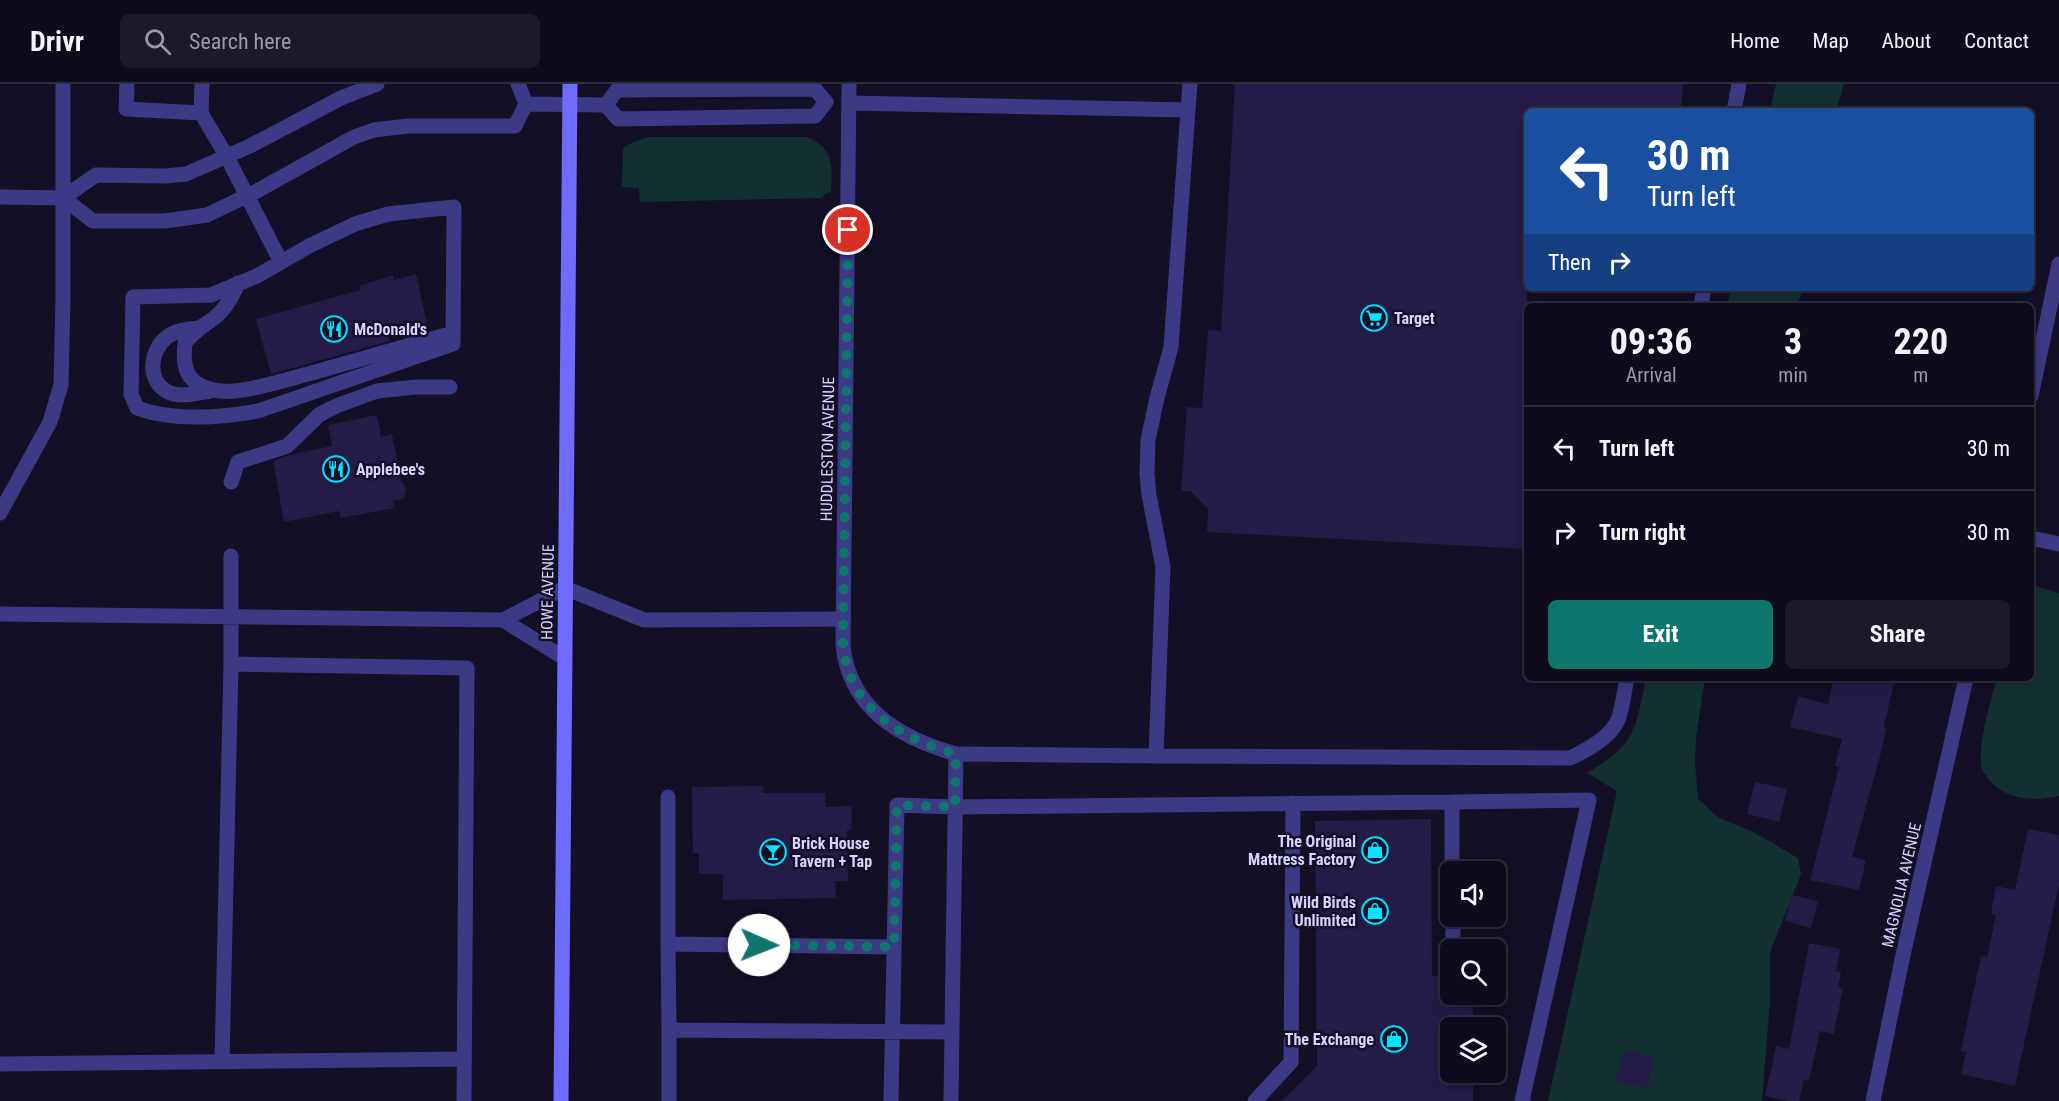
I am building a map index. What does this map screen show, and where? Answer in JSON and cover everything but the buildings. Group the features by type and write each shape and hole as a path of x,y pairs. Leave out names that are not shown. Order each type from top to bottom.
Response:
{"street":[{"path":"0,513 50,422 61,385 63,84"},
{"path":"127,84 126,109 201,113"},
{"path":"202,84 201,113 227,157 281,262"},
{"path":"0,197 63,198 96,175 165,177 186,174 295,124 341,98 377,84"},
{"path":"63,198 93,221 165,221 207,215 247,196 336,147 374,130 408,126 515,126 526,104 518,84"},
{"name":"HOWE AVENUE","path":"561,1101 570,84"},
{"name":"HUDDLESTON AVENUE","path":"849,84 844,660 851,679 885,723 917,742 956,754 1570,758 1595,744 1613,728 1618,720 1626,681"},
{"path":"1156,756 1163,567 1149,495 1148,448 1153,415 1171,347 1190,84"},
{"path":"1735,108 1739,84"},
{"path":"815,89 826,102 815,116 652,119 618,119 606,105 617,90 815,89"},
{"path":"849,103 1188,110"},
{"path":"526,104 606,105"},
{"path":"454,207 453,344 258,411 237,415 170,416 137,408 131,394 133,297 211,295 281,262 355,224 388,214 454,207"},
{"path":"2034,382 2059,264"},
{"path":"215,391 188,377 184,353 185,343 198,328 212,320 224,309 238,283"},
{"path":"198,328 181,330 169,335 154,353 152,364 154,375 168,392 179,394 237,390 275,382 453,333"},
{"path":"231,482 238,462 287,446 319,415 336,406 377,391 450,387"},
{"path":"2034,539 2059,544"},
{"path":"222,1062 231,664 231,556"},
{"path":"0,614 502,620 565,588 644,620 843,619"},
{"path":"502,620 564,658"},
{"path":"231,664 467,668 464,1101"},
{"name":"MAGNOLIA AVENUE","path":"1873,1101 1903,956 1965,681"},
{"path":"951,1101 956,754"},
{"path":"668,797 669,1101"},
{"path":"891,1101 897,805 955,807 1589,800 1522,1101"},
{"path":"1452,802 1452,861"},
{"path":"1255,1101 1291,1062 1293,803"},
{"path":"668,944 894,947"},
{"path":"669,1030 952,1032"},
{"path":"0,1064 464,1059"}],"green space":[{"path":"1776,84 1844,84 1837,108 1771,108"},
{"path":"649,137 807,137 823,147 830,159 831,192 826,193 822,198 640,202 639,188 622,187 623,148"},
{"path":"1730,291 1803,291 1797,303 1728,303"},
{"path":"2034,586 2059,593 2059,796 2029,799 2010,795 1994,785 1987,777 1982,770 1981,755 1988,710 1996,681 2034,681"},
{"path":"1645,681 1705,681 1696,737 1695,762 1698,799 1718,817 1753,832 1798,858 1801,874 1770,952 1770,1001 1762,1101 1548,1101 1617,791 1587,773 1603,763 1624,744 1631,734"}],"place":[{"name":"Target","path":"1374,318"},
{"name":"McDonald's","path":"334,329"},
{"name":"Applebee's","path":"336,469"},
{"name":"The Original Mattress Factory","path":"1375,850"},
{"name":"Brick House Tavern + Tap","path":"773,852"},
{"name":"Wild Birds Unlimited","path":"1375,911"},
{"name":"The Exchange","path":"1394,1039"}],"route":[{"path":"759,945 894,947 897,805 955,807 956,754 917,742 885,723 864,699 851,679 844,660 848,230"}]}
